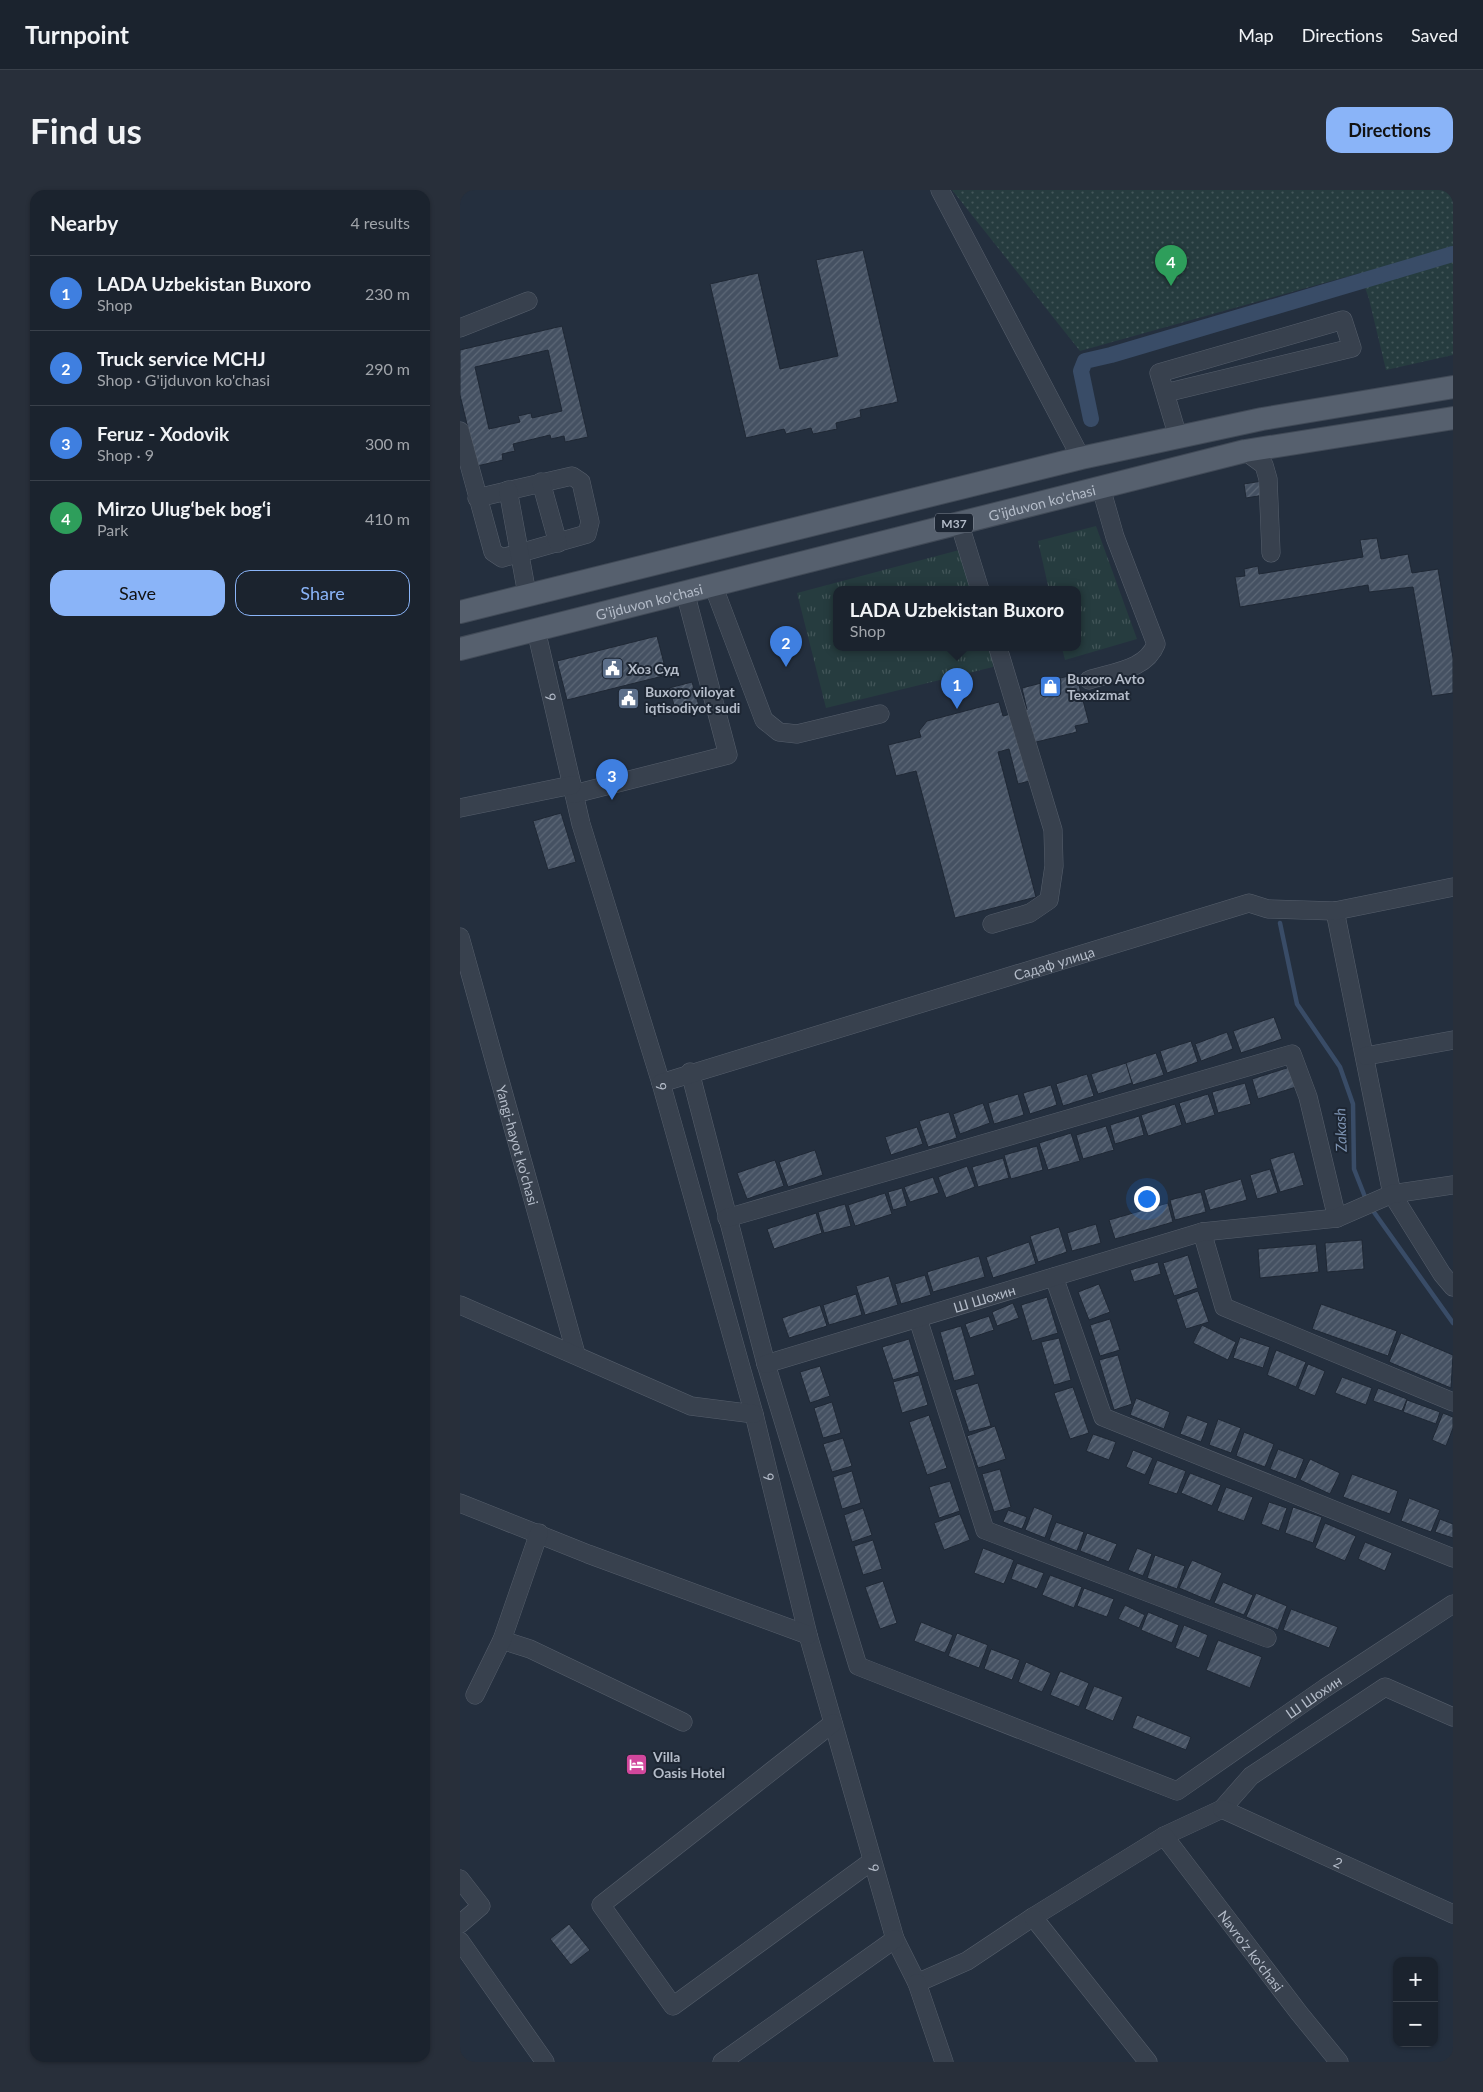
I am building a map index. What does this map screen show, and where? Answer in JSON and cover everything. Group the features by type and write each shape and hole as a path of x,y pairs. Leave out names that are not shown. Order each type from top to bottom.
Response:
{"main road":[{"name":"M37","path":"460,612 1081,458 1262,419 1453,386"},
{"name":"G'ijduvon ko'chasi","path":"460,649 1245,451 1453,418"},
{"path":"599,577 610,611"}],"street":[{"path":"940,190 1081,458"},
{"path":"460,328 528,301"},
{"path":"1165,393 1352,348 1343,320 1160,374 1165,393 1178,437"},
{"path":"460,431 477,498 493,552 502,558 587,534 590,522 581,482 572,476 477,498"},
{"path":"1264,465 1278,447"},
{"path":"1245,451 1264,465 1268,479 1271,553"},
{"path":"541,482 558,543"},
{"path":"1089,680 1143,663 1152,654 1156,644 1115,537 1101,488"},
{"path":"508,490 527,594"},
{"path":"959,522 979,586"},
{"path":"713,585 764,720 779,732 797,734 880,714"},
{"path":"460,808 573,789 728,755 685,592"},
{"name":"9","path":"536,630 573,789 661,1083 754,1414 808,1635 872,1861 895,1940 917,1983 944,2062"},
{"path":"992,924 1030,913 1049,900 1054,866 1053,830 999,651"},
{"name":"Садаф улица","path":"661,1083 690,1072 1249,902 1268,909 1335,911 1453,887"},
{"path":"1335,911 1366,1056 1392,1194 1442,1274 1453,1288"},
{"name":"Yangi-hayot ko'chasi","path":"460,937 576,1354"},
{"path":"1366,1056 1453,1040"},
{"path":"727,1218 1292,1054 1308,1097 1337,1218"},
{"path":"690,1072 766,1364"},
{"path":"1392,1194 1453,1185"},
{"name":"Ш Шохин","path":"1392,1194 1337,1218 1202,1232 766,1364 858,1666 1177,1791 1325,1688 1453,1604"},
{"path":"1202,1232 1224,1307 1453,1402"},
{"path":"1054,1276 1102,1417 1453,1558"},
{"path":"460,1305 576,1354 691,1406 754,1414"},
{"path":"918,1319 985,1530 1267,1638"},
{"path":"460,1503 588,1554 808,1635"},
{"path":"475,1695 502,1640 539,1533"},
{"path":"502,1640 530,1649 683,1722"},
{"path":"917,1983 967,1961 1033,1917 1164,1836 1222,1809 1251,1776 1385,1687 1453,1717"},
{"path":"833,1723 601,1905 673,2006 872,1861"},
{"name":"2","path":"1222,1809 1453,1914"},
{"name":"Navro'z ko'chasi","path":"1164,1836 1299,2012 1340,2062"},
{"path":"460,1878 481,1906 460,1924"},
{"path":"1033,1917 1148,2062"},
{"path":"722,2062 895,1940"},
{"path":"460,1941 545,2062"}],"green space":[{"path":"952,190 1453,190 1453,355 1386,370 1369,299 1360,273 1080,351"},
{"path":"1096,526 1137,639 1065,660 1063,651 1081,651 1081,586 1048,586 1038,541"},
{"path":"963,549 974,586 833,586 833,651 992,651 993,667 826,708 797,593"}],"building":[{"path":"863,250 898,402 860,410 861,417 836,423 837,429 813,434 811,428 786,434 784,429 746,438 710,284 758,273 780,369 838,356 816,260"},
{"path":"562,326 588,437 565,442 564,436 551,439 550,435 513,444 515,451 502,454 503,460 477,466 460,395 460,350","holes":["548,350 562,411 532,418 531,413 518,416 520,422 489,429 475,367"]},
{"path":"1262,481 1264,495 1246,498 1244,484"},
{"path":"1377,538 1381,559 1408,554 1412,573 1438,569 1453,658 1453,693 1432,696 1413,587 1369,592 1368,585 1240,607 1235,577 1245,576 1244,569 1258,566 1259,574 1363,557 1360,540"},
{"name":"Хоз Суд","path":"657,636 667,675 567,700 557,661"},
{"path":"1076,674 1089,723 1075,726 1077,732 1024,745 1033,780 1018,784 1009,749 998,752 1036,897 955,918 916,771 896,776 888,745 921,737 919,731 927,721 999,702 1003,716 1027,710 1022,688"},
{"path":"692,682 699,706 676,712 669,688"},
{"path":"561,813 576,862 548,870 533,821"},
{"path":"1274,1017 1282,1039 1241,1053 1233,1031"},
{"path":"1227,1032 1233,1049 1201,1061 1195,1044"},
{"path":"1191,1041 1198,1062 1167,1073 1160,1051"},
{"path":"1156,1053 1164,1075 1133,1085 1125,1063"},
{"path":"1126,1063 1132,1083 1098,1094 1091,1074"},
{"path":"1290,1067 1296,1087 1258,1099 1252,1079"},
{"path":"1087,1074 1094,1096 1063,1106 1056,1084"},
{"path":"1245,1083 1251,1104 1218,1113 1212,1092"},
{"path":"1051,1085 1057,1105 1030,1114 1023,1093"},
{"path":"1018,1094 1024,1115 994,1124 988,1103"},
{"path":"1208,1094 1215,1115 1186,1124 1179,1103"},
{"path":"983,1103 990,1123 960,1134 953,1114"},
{"path":"1175,1104 1182,1125 1148,1136 1141,1115"},
{"path":"949,1112 957,1138 928,1147 919,1121"},
{"path":"1139,1116 1144,1135 1115,1144 1110,1125"},
{"path":"1106,1126 1114,1150 1083,1159 1076,1135"},
{"path":"917,1127 923,1144 891,1155 885,1137"},
{"path":"1071,1133 1080,1161 1048,1170 1039,1143"},
{"path":"1037,1146 1043,1170 1011,1179 1004,1155"},
{"path":"815,1150 823,1175 788,1187 779,1162"},
{"path":"1294,1152 1304,1185 1280,1192 1270,1159"},
{"path":"1003,1158 1009,1178 978,1187 972,1167"},
{"path":"775,1160 784,1186 747,1199 737,1173"},
{"path":"967,1166 975,1187 946,1198 938,1177"},
{"path":"1270,1169 1278,1193 1257,1199 1250,1175"},
{"path":"933,1177 939,1193 910,1202 904,1187"},
{"path":"1241,1179 1247,1200 1210,1210 1204,1190"},
{"path":"902,1188 907,1206 893,1210 888,1192"},
{"path":"1201,1192 1206,1212 1175,1220 1170,1200"},
{"path":"885,1193 892,1214 855,1226 848,1205"},
{"path":"1168,1203 1173,1222 1115,1239 1109,1220"},
{"path":"845,1204 851,1226 824,1233 818,1212"},
{"path":"816,1213 822,1233 774,1249 767,1229"},
{"path":"1096,1224 1101,1243 1072,1251 1067,1233"},
{"path":"1059,1227 1067,1252 1038,1262 1030,1236"},
{"path":"1362,1240 1364,1269 1327,1272 1325,1243"},
{"path":"1029,1242 1036,1264 993,1278 986,1257"},
{"path":"1316,1244 1319,1272 1260,1278 1258,1249"},
{"path":"1188,1255 1198,1288 1174,1296 1163,1263"},
{"path":"979,1256 985,1277 933,1292 927,1272"},
{"path":"1158,1262 1161,1274 1134,1282 1130,1270"},
{"path":"925,1275 931,1295 901,1304 895,1284"},
{"path":"889,1276 898,1305 865,1315 856,1286"},
{"path":"1099,1284 1110,1312 1089,1320 1078,1292"},
{"path":"1198,1291 1209,1322 1186,1329 1176,1299"},
{"path":"856,1294 862,1315 829,1325 823,1305"},
{"path":"1047,1297 1058,1333 1032,1341 1021,1305"},
{"path":"1013,1303 1019,1318 997,1326 992,1312"},
{"path":"1321,1304 1397,1331 1388,1356 1312,1329"},
{"path":"820,1305 827,1326 789,1338 782,1318"},
{"path":"989,1316 994,1330 970,1338 965,1324"},
{"path":"1110,1319 1120,1350 1100,1356 1090,1325"},
{"path":"1202,1325 1236,1342 1228,1360 1193,1343"},
{"path":"961,1326 975,1375 954,1381 940,1332"},
{"path":"1401,1333 1453,1355 1451,1388 1389,1362"},
{"path":"1240,1337 1270,1347 1263,1368 1233,1358"},
{"path":"1059,1338 1071,1380 1054,1385 1041,1342"},
{"path":"909,1339 919,1372 893,1380 882,1347"},
{"path":"1276,1350 1306,1362 1296,1387 1267,1375"},
{"path":"1118,1355 1132,1404 1114,1410 1099,1360"},
{"path":"1308,1364 1325,1371 1315,1396 1298,1389"},
{"path":"820,1366 830,1396 810,1403 800,1372"},
{"path":"919,1375 928,1405 902,1413 893,1382"},
{"path":"1342,1377 1372,1388 1366,1405 1335,1393"},
{"path":"978,1383 991,1426 969,1432 955,1390"},
{"path":"1073,1387 1089,1433 1070,1439 1054,1393"},
{"path":"1378,1388 1407,1399 1402,1411 1373,1401"},
{"path":"1136,1398 1170,1412 1164,1429 1130,1415"},
{"path":"1407,1400 1440,1412 1436,1424 1403,1412"},
{"path":"832,1402 841,1433 823,1438 814,1408"},
{"path":"1443,1413 1453,1417 1453,1428 1446,1446 1432,1440"},
{"path":"929,1415 947,1468 927,1475 909,1422"},
{"path":"1187,1415 1208,1423 1201,1442 1180,1434"},
{"path":"1218,1419 1241,1428 1231,1453 1209,1445"},
{"path":"995,1426 1006,1459 978,1468 967,1436"},
{"path":"1244,1432 1274,1444 1265,1467 1236,1456"},
{"path":"1093,1434 1116,1442 1109,1460 1086,1451"},
{"path":"843,1438 852,1466 832,1472 823,1444"},
{"path":"1278,1449 1304,1459 1296,1479 1270,1469"},
{"path":"1133,1450 1153,1458 1145,1475 1126,1467"},
{"path":"1310,1459 1340,1473 1330,1494 1300,1480"},
{"path":"1157,1460 1186,1471 1177,1494 1148,1484"},
{"path":"1000,1469 1011,1507 994,1512 982,1474"},
{"path":"852,1471 861,1503 842,1509 833,1477"},
{"path":"1190,1473 1221,1485 1212,1506 1181,1493"},
{"path":"1352,1474 1398,1491 1390,1514 1343,1497"},
{"path":"950,1481 960,1511 939,1518 929,1487"},
{"path":"1226,1487 1253,1497 1244,1521 1217,1511"},
{"path":"1409,1498 1440,1510 1431,1532 1401,1521"},
{"path":"1269,1502 1287,1508 1279,1531 1261,1524"},
{"path":"1034,1507 1053,1515 1045,1538 1025,1530"},
{"path":"1293,1507 1322,1517 1313,1543 1285,1533"},
{"path":"863,1508 872,1535 852,1542 844,1515"},
{"path":"1008,1510 1027,1517 1022,1529 1003,1522"},
{"path":"960,1514 970,1540 944,1550 934,1523"},
{"path":"1440,1519 1453,1524 1453,1538 1435,1532"},
{"path":"1056,1522 1084,1532 1077,1551 1049,1540"},
{"path":"1325,1523 1356,1536 1345,1561 1315,1548"},
{"path":"1087,1533 1117,1544 1109,1562 1080,1551"},
{"path":"873,1540 882,1569 863,1575 854,1546"},
{"path":"1365,1542 1392,1553 1385,1571 1358,1559"},
{"path":"983,1548 1014,1560 1004,1584 974,1573"},
{"path":"1137,1548 1152,1554 1143,1576 1128,1570"},
{"path":"1155,1555 1185,1566 1177,1589 1147,1578"},
{"path":"1192,1560 1222,1573 1210,1601 1179,1588"},
{"path":"1017,1563 1044,1573 1037,1589 1011,1579"},
{"path":"1050,1575 1082,1587 1074,1608 1042,1595"},
{"path":"883,1581 897,1623 880,1629 865,1587"},
{"path":"1223,1582 1253,1595 1244,1615 1214,1603"},
{"path":"1084,1588 1114,1599 1107,1617 1077,1606"},
{"path":"1256,1593 1287,1606 1278,1630 1246,1617"},
{"path":"1125,1605 1145,1615 1139,1628 1118,1619"},
{"path":"1291,1609 1338,1627 1329,1648 1283,1630"},
{"path":"1148,1612 1179,1625 1172,1643 1141,1630"},
{"path":"921,1622 953,1635 945,1653 914,1641"},
{"path":"1184,1625 1208,1635 1199,1658 1175,1648"},
{"path":"957,1633 988,1645 979,1668 948,1656"},
{"path":"1218,1640 1262,1657 1250,1688 1206,1670"},
{"path":"991,1649 1020,1660 1012,1680 984,1669"},
{"path":"1026,1662 1051,1673 1042,1692 1018,1682"},
{"path":"1060,1671 1089,1683 1079,1707 1050,1695"},
{"path":"1094,1686 1123,1697 1113,1721 1085,1709"},
{"path":"1137,1715 1191,1737 1186,1750 1132,1728"},
{"path":"569,1924 590,1950 571,1965 550,1939"}],"waterway":[{"path":"1091,419 1081,371 1085,361 1453,254"},
{"name":"Zakash","path":"1280,923 1297,1004 1340,1067 1353,1104 1354,1169 1367,1202"},
{"name":"Zakash","path":"1371,1208 1453,1323"}],"place":[{"name":"Mirzo Ulugʻbek bogʻi","path":"1171,286"},
{"name":"Truck service MCHJ","path":"786,667"},
{"name":"Хоз Суд","path":"612,668"},
{"name":"Buxoro Avto Texxizmat","path":"1051,686"},
{"name":"Buxoro viloyat iqtisodiyot sudi","path":"629,699"},
{"name":"LADA Uzbekistan Buxoro","path":"957,709"},
{"name":"Feruz - Xodovik","path":"612,800"},
{"name":"Villa Oasis Hotel","path":"637,1764"}]}
